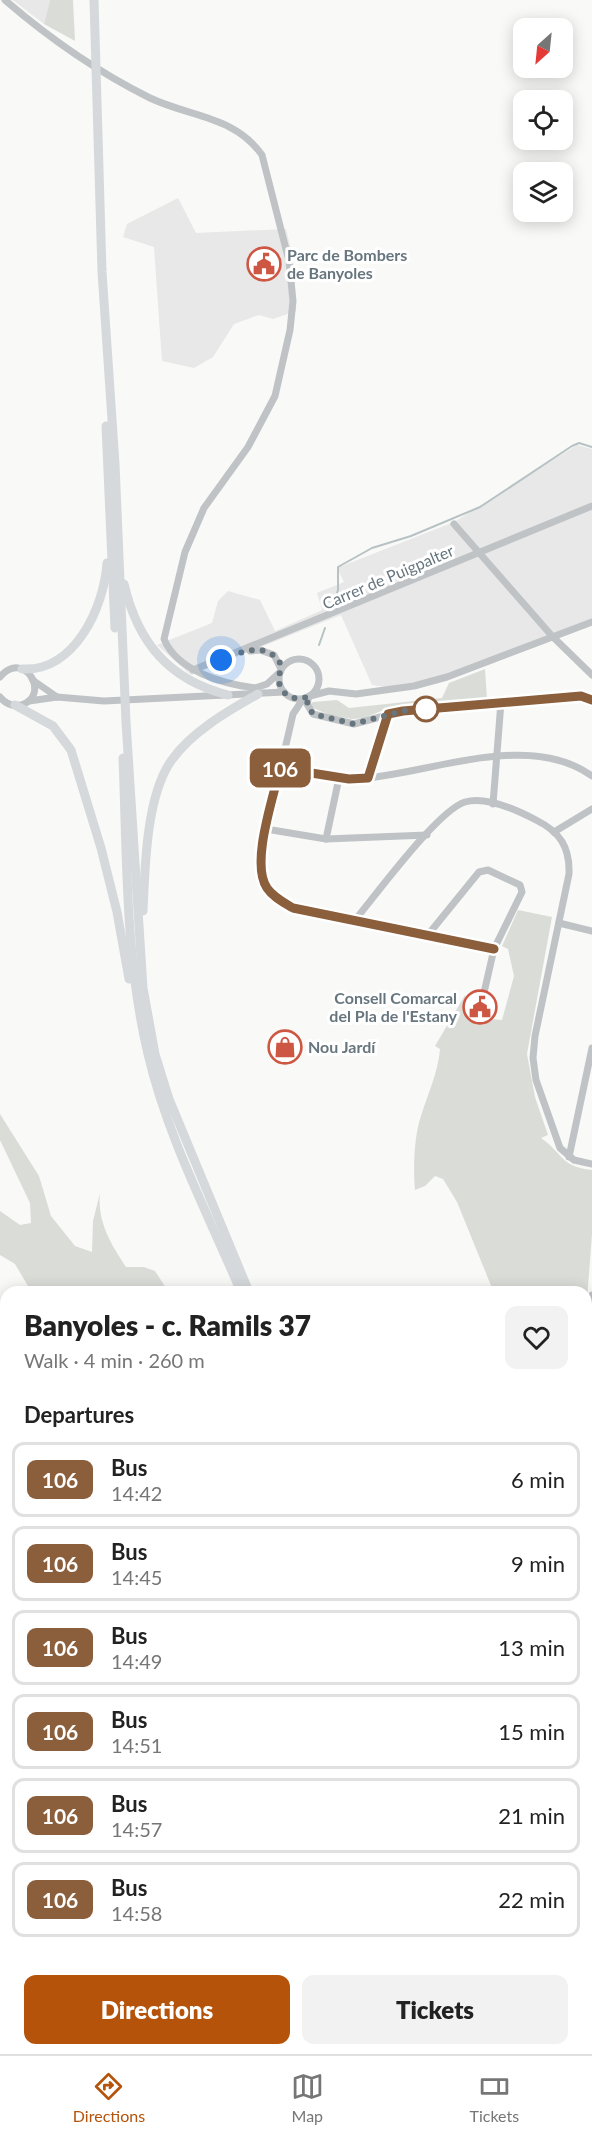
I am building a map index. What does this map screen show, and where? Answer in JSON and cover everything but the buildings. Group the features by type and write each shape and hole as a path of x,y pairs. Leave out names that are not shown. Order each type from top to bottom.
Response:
{"highway":[{"path":"88,0 97,273 110,533 148,1039 165,1110 238,1286"},
{"path":"94,0 102,273 119,561 121,679"},
{"path":"22,669 37,670 49,666 70,649 88,626 104,588 110,533"},
{"path":"119,561 133,618 158,656 188,680 228,696"},
{"path":"148,1039 154,1025 148,989 143,910 150,829 159,786 171,761 190,741 257,691"},
{"path":"7,704 53,726 63,738 77,765 117,912 139,1028 148,1039 171,1107 246,1286"}],"street":[{"path":"5,0 72,53 110,75 152,98 237,129 253,142 262,155 289,261 293,301 275,396 248,447 204,508 185,552 165,627 164,639 169,651 193,670 257,691 307,697 333,691 356,694 414,686 447,677 592,622"},
{"name":"Carrer de Puigpalter","path":"193,670 592,507"},
{"path":"454,524 481,552 552,636 592,675"},
{"path":"241,652 261,650 271,653 279,660 281,671 279,684 286,694 293,714"},
{"path":"221,660 218,668 221,679"},
{"path":"0,697 7,704 57,697 104,701 228,696 257,691 291,661 303,660 314,666 318,675 333,691"},
{"path":"0,677 8,670 22,669 34,681 57,697"},
{"path":"318,675 317,688 293,714 266,829 260,871 266,886 273,895 293,908 494,949"},
{"path":"29,700 33,694 34,681"},
{"path":"307,697 307,704 313,714 342,722 360,723 388,714 501,702 581,696 592,700"},
{"path":"494,804 501,702"},
{"path":"368,778 388,714"},
{"path":"280,768 339,778 368,778 497,757 547,756 570,763 592,776"},
{"path":"326,839 339,778"},
{"path":"356,920 427,835 457,805 471,801 494,804 535,819 554,832 567,847 569,862 559,923 535,1036 533,1058 536,1080 558,1144 569,1157 592,1164"},
{"path":"554,832 592,808"},
{"path":"266,829 326,839 427,835"},
{"path":"427,936 479,872 488,870 520,885 522,892 494,949 483,997"},
{"path":"559,923 592,930"},
{"path":"569,1157 592,1048"}],"shaded area":[{"path":"12,0 50,0 44,24 14,1"},
{"path":"50,0 73,0 75,41 44,24"},
{"path":"178,198 196,233 286,229 293,258 296,311 273,319 259,315 234,324 213,357 194,368 162,361 154,247 123,237 127,224"},
{"path":"577,445 592,449 592,620 469,669 398,689 372,685 341,615 191,675 157,645 212,623 218,601 228,591 260,600 275,631 322,610 317,593 344,582 337,568 454,522"},
{"path":"485,669 487,699 391,707 364,718 352,719 330,715 308,706 313,702 337,700 349,708 442,698 449,683"},
{"path":"518,910 552,917 527,1054 535,1097 548,1135 541,1138 573,1166 592,1170 592,1234 588,1286 491,1286 457,1202 443,1179 435,1176 425,1186 415,1190 415,1143 437,1066 440,1049 435,1046 465,995 465,1017 502,1020 514,976 508,949 502,946"},
{"path":"0,1114 39,1176 51,1216 75,1246 92,1252 93,1221 100,1193 103,1223 110,1241 126,1267 144,1267 155,1271 165,1286 28,1286 15,1264 0,1255 0,1211 20,1225 31,1223 30,1203 0,1140"}],"waterway":[{"path":"331,611 338,590 338,567 372,548 411,536 480,507 572,446 579,443 592,447"},
{"path":"319,645 325,628"}],"bus line":[{"name":"106","path":"494,949 293,908 273,895 262,878 260,860 280,768 339,778 368,778 388,714 581,696 592,700"}],"place":[{"name":"Parc de Bombers de Banyoles","path":"264,264"},
{"name":"Consell Comarcal del Pla de l'Estany","path":"480,1007"},
{"name":"Nou Jardí","path":"285,1047"}],"route":[{"path":"221,660 241,652 261,650 271,653 280,663 279,682 284,692 291,698 297,699 309,696 307,704 313,714 342,722 354,724 388,714 426,709"}]}
